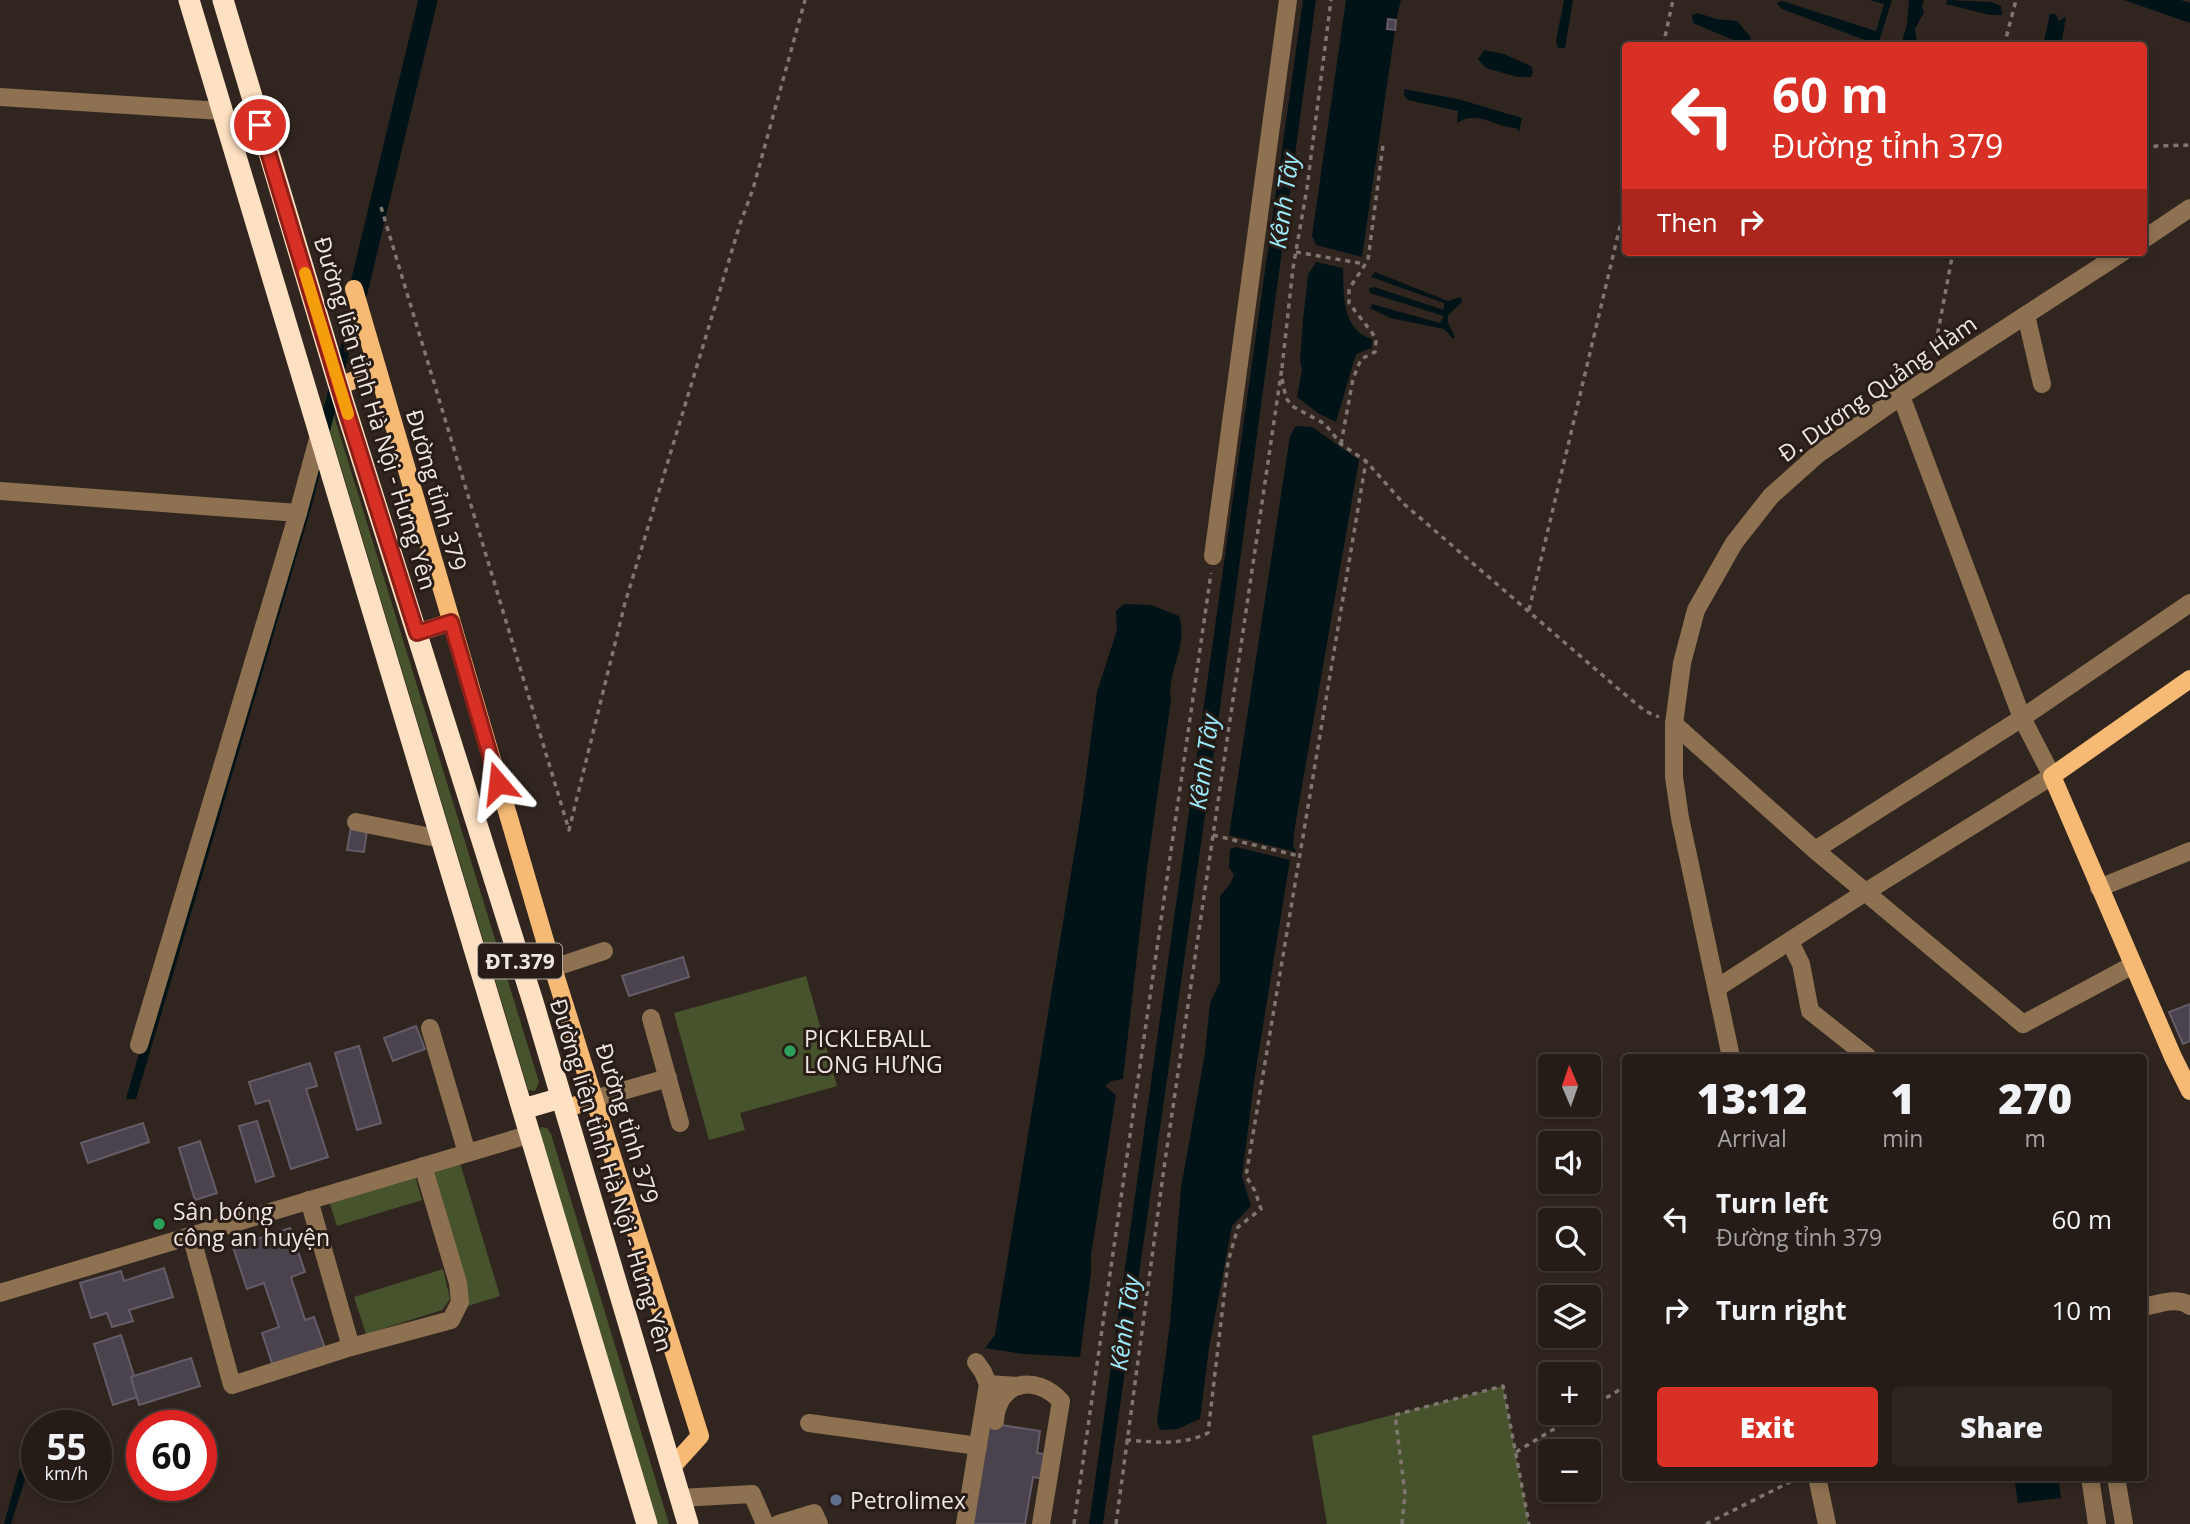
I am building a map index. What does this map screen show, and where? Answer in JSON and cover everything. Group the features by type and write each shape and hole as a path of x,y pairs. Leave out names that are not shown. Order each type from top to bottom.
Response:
{"highway":[{"name":"ĐT.379","path":"189,0 647,1524"},
{"name":"Đường liên tỉnh Hà Nội - Hưng Yên","path":"223,0 341,393 525,976 688,1524"},
{"path":"523,1109 563,1103"}],"main road":[{"name":"Đường tỉnh 379","path":"354,289 553,968 700,1436 671,1468"},
{"path":"341,393 377,372"},
{"path":"417,633 451,622"},
{"path":"2190,678 2052,776 2190,1091"},
{"path":"525,976 553,968"},
{"path":"563,1103 594,1099"}],"street":[{"path":"1213,556 1288,0"},
{"path":"0,97 222,111"},
{"path":"2147,237 2190,208"},
{"name":"Đ. Dương Quảng Hàm","path":"1730,1054 1680,818 1674,777 1674,724 1682,663 1696,610 1734,543 1771,496 1818,454 1929,377 2117,256"},
{"path":"2026,315 2042,384"},
{"path":"1717,988 1864,892 2052,776 2022,718 1901,396"},
{"path":"139,1045 319,435"},
{"path":"0,491 298,513"},
{"path":"1815,850 2022,718 2190,603"},
{"path":"1674,724 1815,850 2023,1024 2133,965"},
{"path":"356,822 441,839"},
{"path":"2099,888 2190,851"},
{"path":"1790,942 1801,964 1810,1011 1864,1054"},
{"path":"553,968 604,951"},
{"path":"651,1018 680,1123"},
{"path":"430,1028 467,1153"},
{"path":"594,1099 668,1078"},
{"path":"0,1293 531,1134"},
{"path":"191,1235 232,1385 351,1347 451,1320 460,1302 458,1283 423,1166"},
{"path":"309,1200 351,1347"},
{"path":"2147,1306 2176,1301 2184,1301 2190,1306"},
{"path":"965,1524 988,1384 984,1372 976,1362"},
{"path":"988,1384 1041,1386 1052,1391 1061,1401 1041,1524"},
{"path":"995,1422 1000,1400 1019,1386"},
{"path":"809,1423 978,1446"},
{"path":"1818,1481 1827,1524"},
{"path":"2091,1481 2097,1524"},
{"path":"2117,1481 2124,1524"},
{"path":"680,1498 752,1494 765,1524"},
{"path":"778,1524 814,1513 819,1524"}],"path":[{"path":"381,207 569,830 625,603 753,189 805,0"},
{"path":"1116,1524 1282,367 1331,0"},
{"path":"1664,42 1673,0"},
{"path":"2005,42 2016,0"},
{"path":"1341,444 1353,379 1362,359 1375,352 1376,341 1373,334 1349,303 1349,289 1368,260 1383,145"},
{"path":"2147,149 2156,146 2190,145"},
{"path":"1529,610 1622,218"},
{"path":"1296,252 1365,264"},
{"path":"1929,377 1952,256"},
{"path":"1282,367 1286,398 1292,407 1325,424 1341,444 1366,461 1405,504 1645,711 1674,724"},
{"path":"1126,1440 1171,1443 1193,1440 1208,1433 1227,1262 1238,1227 1261,1209 1246,1176 1366,461"},
{"path":"1074,1524 1213,556"},
{"path":"1213,835 1300,856"},
{"path":"1402,1524 1405,1494 1395,1415 1503,1386 1529,1524"},
{"path":"1601,1401 1622,1389"},
{"path":"1516,1452 1561,1425"},
{"path":"1706,1524 1792,1481"}],"green space":[{"path":"327,393 539,1082 535,1091 528,1090 323,407"},
{"path":"806,976 837,1086 740,1113 745,1130 709,1140 674,1013"},
{"path":"541,1127 547,1128 551,1134 669,1524 658,1524 539,1132"},
{"path":"460,1163 500,1296 468,1306 428,1173"},
{"path":"414,1172 422,1200 337,1226 328,1198"},
{"path":"443,1269 450,1299 442,1310 366,1334 354,1297"},
{"path":"1503,1386 1529,1524 1327,1524 1312,1436"}],"water":[{"name":"Kênh Tây","path":"1303,0 1316,0 1211,774 1103,1524 1089,1524"},
{"path":"1346,0 1401,0 1396,20 1388,20 1387,29 1395,30 1362,257 1316,245 1312,236"},
{"path":"1564,0 1573,0 1565,48 1558,48 1556,41"},
{"path":"1870,0 1892,0 1879,42 1870,42 1782,9 1777,3 1782,1 1876,31 1884,4"},
{"path":"1909,0 1924,0 1924,12 1915,29 1917,42 1902,42"},
{"path":"1947,0 1992,2 2001,6 2002,15 1990,15 1946,4"},
{"path":"2124,0 2181,0 2190,3 2190,23"},
{"path":"1698,13 1716,19 1737,21 1751,41 1738,42 1693,23 1692,15"},
{"path":"2050,14 2056,14 2059,21 2066,17 2062,42 2044,42"},
{"path":"1484,50 1504,54 1531,66 1531,77 1517,77 1486,68 1478,59"},
{"path":"1404,89 1458,99 1522,118 1519,132 1516,128 1479,118 1465,119 1457,123 1458,111 1408,100"},
{"path":"1316,262 1343,268 1344,299 1349,319 1355,328 1372,339 1372,348 1356,354 1336,422 1318,413 1297,397 1302,370 1300,360 1308,275"},
{"path":"363,268 369,272 313,501 136,1099 126,1099"},
{"path":"1375,272 1448,301 1461,297 1462,302 1448,315 1448,323 1455,337 1453,339 1444,329 1390,318 1370,308 1372,304 1440,323 1444,316 1370,293 1369,288 1374,287 1444,310 1444,303 1371,277"},
{"path":"1296,426 1312,427 1359,460 1295,826 1293,845 1296,852 1229,835 1290,436"},
{"path":"1124,604 1151,605 1179,616 1181,638 1170,689 1171,700 1147,868 1123,1079 1111,1081 1105,1086 1116,1095 1091,1255 1080,1357 1023,1354 985,1348 995,1335 1082,807 1097,692 1117,630 1116,611"},
{"path":"1236,847 1290,860 1255,1075 1242,1176 1251,1206 1232,1226 1209,1348 1200,1419 1177,1429 1160,1430 1157,1422 1170,1323 1181,1188 1205,1053 1210,1003 1220,982 1220,896 1234,875 1229,867 1230,849"},
{"path":"19,1470 21,1492 11,1524 4,1524"},
{"path":"2015,1481 2059,1481 2061,1498 2018,1503"}],"building":[{"path":"1388,19 1396,20 1395,30 1387,29"},
{"path":"351,827 367,830 364,852 347,850"},
{"path":"683,957 689,977 629,996 622,976"},
{"path":"2190,1004 2190,1041 2183,1044 2169,1012"},
{"path":"416,1026 425,1049 393,1061 384,1038"},
{"path":"359,1046 381,1123 357,1130 335,1053"},
{"path":"310,1063 317,1086 306,1089 328,1157 291,1169 269,1100 256,1104 249,1082"},
{"path":"257,1121 274,1176 256,1182 239,1126"},
{"path":"143,1123 149,1142 88,1163 81,1143"},
{"path":"200,1141 217,1193 195,1200 179,1148"},
{"path":"290,1228 305,1272 291,1277 305,1320 314,1317 326,1351 274,1369 262,1333 279,1327 264,1283 247,1289 233,1247"},
{"path":"164,1268 173,1297 129,1310 133,1321 112,1327 107,1313 91,1318 80,1283 121,1271 124,1281"},
{"path":"121,1335 134,1376 131,1377 137,1397 113,1405 94,1344"},
{"path":"191,1358 200,1386 139,1405 131,1377"},
{"path":"988,1423 1040,1431 1037,1453 1049,1455 1045,1479 1033,1477 1025,1524 972,1524"}],"waterway":[{"path":"358,292 428,0"}],"slow traffic":[{"path":"305,273 348,414"}],"place":[{"name":"PICKLEBALL LONG HƯNG","path":"790,1051"},
{"name":"Sân bóng công an huyện","path":"159,1224"},
{"name":"Petrolimex","path":"836,1500"}],"route":[{"path":"260,125 417,633 451,622 498,783"}]}
